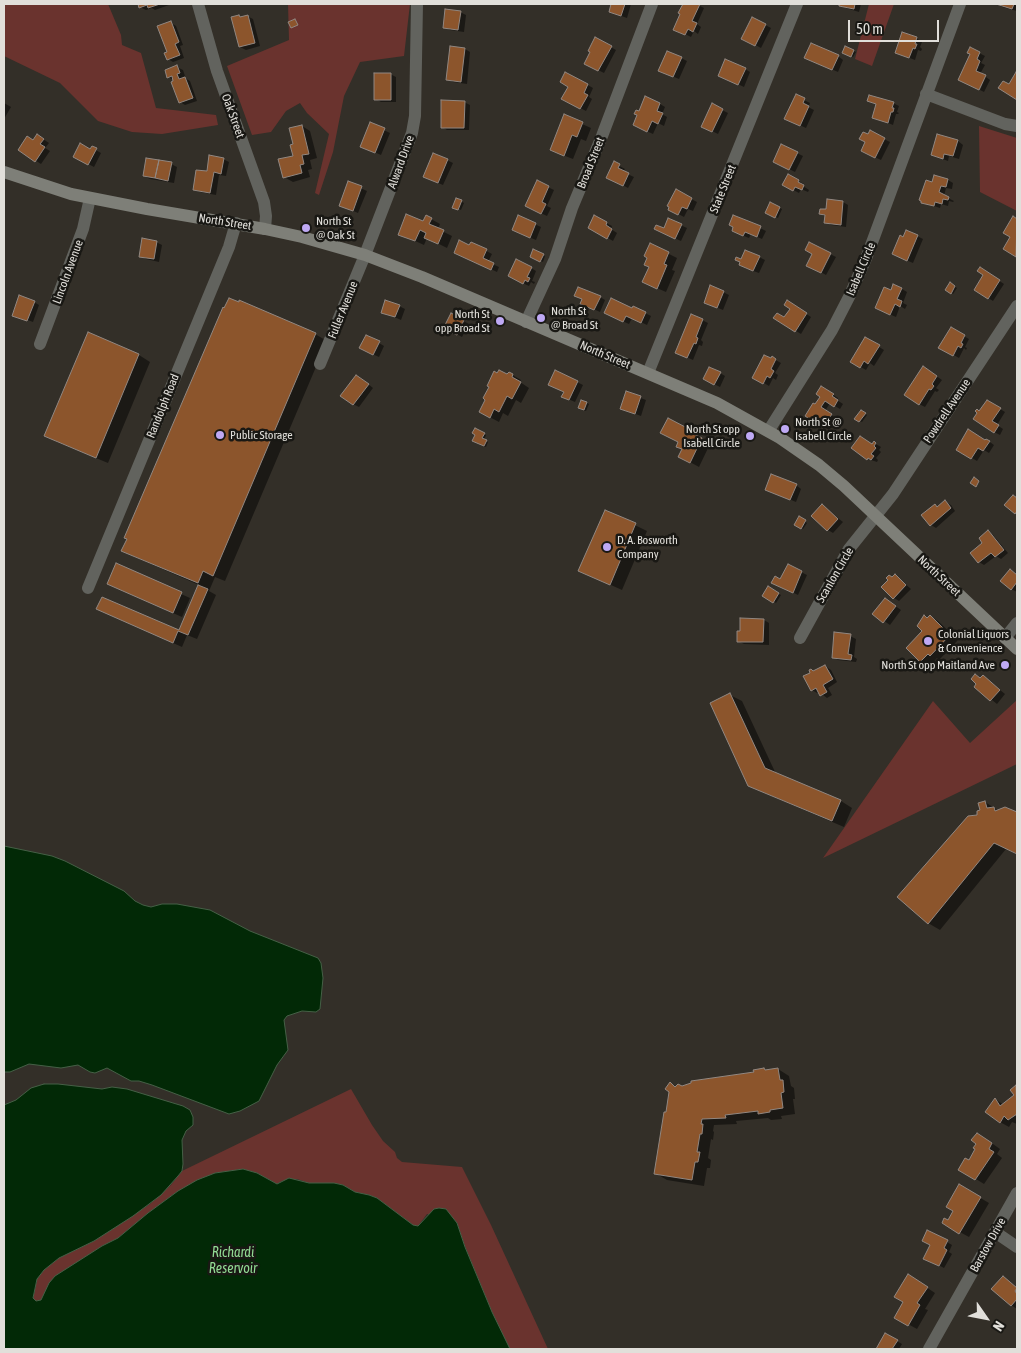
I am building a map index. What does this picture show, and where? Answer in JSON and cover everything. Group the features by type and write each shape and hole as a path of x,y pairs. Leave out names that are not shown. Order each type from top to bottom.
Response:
{"main road":[{"name":"North Street","path":"4,172 90,198 302,236 365,255 422,277 717,403 769,430 819,465 1017,649"}],"street":[{"name":"Oak Street","path":"198,4 217,72 264,202 265,229"},
{"name":"Alward Drive","path":"365,255 409,143 414,125 417,4"},
{"name":"Broad Street","path":"526,322 555,259 572,208 602,136 652,4"},
{"name":"State Street","path":"648,373 797,4"},
{"name":"Isabell Circle","path":"769,430 829,336 850,295 867,256 960,4"},
{"path":"926,94 1005,124 1017,126"},
{"name":"Lincoln Avenue","path":"40,344 83,229 90,198"},
{"name":"Randolph Road","path":"88,588 229,247 236,224"},
{"name":"Fuller Avenue","path":"320,364 365,255"},
{"name":"Powdrell Avenue","path":"876,516 893,494 1017,306"},
{"name":"Scanlon Circle","path":"800,638 849,549 876,516"},
{"path":"1005,638 1017,623"},
{"name":"Barstow Drive","path":"929,1349 1017,1193"},
{"path":"995,1232 1017,1247"}],"shaded area":[{"path":"4,4 108,4 121,35 122,45 141,53 156,108 216,115 218,125 162,134 132,132 98,121 60,83 4,56"},
{"path":"288,4 410,4 404,56 360,62 344,96 333,152 319,195 315,193 329,134 307,113 300,103 286,111 271,132 252,135 227,66 289,40"},
{"path":"869,4 894,4 872,66 855,59"},
{"path":"979,126 1017,138 1017,211 980,192"},
{"path":"1017,700 1017,764 823,858 933,701 970,743"},
{"path":"351,1089 383,1141 395,1152 397,1158 402,1162 462,1167 548,1349 510,1349 492,1312 457,1223 427,1214 418,1226 413,1225 377,1198 355,1192 343,1185 309,1183 297,1179 282,1181 277,1184 257,1173 243,1169 215,1173 178,1191 118,1238 102,1246 41,1300 36,1301 33,1299 37,1279 44,1270 59,1258 94,1241 150,1204 171,1185 182,1171"}],"water":[{"path":"4,846 52,856 65,861 124,891 135,901 143,905 151,907 162,904 177,904 210,910 250,931 318,958 321,963 323,978 320,1009 316,1012 302,1011 287,1016 284,1020 288,1050 277,1065 259,1101 240,1111 229,1114 152,1085 131,1081 107,1068 95,1073 78,1065 61,1068 29,1064 10,1072 4,1072"},
{"name":"Richardi Reservoir","path":"44,1084 102,1089 112,1087 127,1089 183,1106 190,1110 193,1117 193,1125 186,1131 182,1140 183,1164 182,1171 178,1176 161,1195 133,1216 94,1241 59,1258 44,1270 37,1279 33,1298 36,1301 41,1300 49,1283 55,1276 118,1238 178,1191 197,1180 215,1173 243,1169 257,1173 277,1184 289,1178 309,1183 343,1185 355,1192 377,1198 413,1225 418,1226 434,1209 446,1209 457,1223 492,1312 510,1349 4,1349 4,1105 16,1100 31,1088"}],"building":[{"path":"138,4 160,4 148,8 147,5 139,8"},
{"path":"611,4 625,4 621,16 609,12"},
{"path":"683,4 700,4 692,21 697,23 693,32 688,29 685,35 673,30"},
{"path":"839,4 855,4 854,9 839,6"},
{"path":"996,4 1014,4 1012,9"},
{"path":"445,9 461,11 458,30 443,28"},
{"path":"239,15 240,17 248,15 255,43 239,47 231,17"},
{"path":"752,17 766,24 755,46 741,39"},
{"path":"295,19 298,25 291,28 288,22"},
{"path":"171,21 179,42 175,44 180,55 167,60 164,53 167,52 157,26"},
{"path":"902,32 917,37 915,44 917,44 909,58 895,53"},
{"path":"595,37 612,46 598,71 584,64"},
{"path":"811,43 839,55 832,70 804,58"},
{"path":"450,46 465,48 461,82 446,80"},
{"path":"845,46 854,50 851,57 842,53"},
{"path":"970,47 980,52 977,59 980,61 976,71 986,75 979,90 958,80 970,54 967,53"},
{"path":"667,51 682,57 673,77 658,71"},
{"path":"725,59 746,68 738,85 718,76"},
{"path":"177,65 180,73 177,74 179,79 185,77 193,98 179,103 171,82 173,81 172,76 167,78 165,70"},
{"path":"565,72 588,84 584,93 588,95 580,109 561,99 568,87 560,82"},
{"path":"1016,72 1017,100 998,88 1003,81 1009,84"},
{"path":"374,73 391,73 391,100 374,100"},
{"path":"796,94 805,98 803,103 809,106 800,126 784,119"},
{"path":"869,95 894,102 893,112 891,112 888,123 872,118 876,104 867,101"},
{"path":"645,96 660,103 657,111 663,113 658,124 652,121 647,132 633,125 637,115 634,114 636,110 639,111"},
{"path":"441,100 465,101 464,128 441,128"},
{"path":"712,103 723,109 712,132 701,127"},
{"path":"564,114 583,122 577,137 572,135 564,156 550,150"},
{"path":"370,122 385,128 375,153 360,147"},
{"path":"302,125 309,154 302,155 304,164 300,165 302,173 283,178 278,159 293,156 290,145 293,144 289,128"},
{"path":"870,130 885,138 875,158 861,151 865,142 859,139 863,132 868,134"},
{"path":"37,134 44,139 40,144 45,147 35,162 18,150 27,136 33,140"},
{"path":"937,134 958,140 953,156 944,154 943,159 931,155"},
{"path":"80,143 90,149 92,146 97,148 88,165 73,157"},
{"path":"781,144 798,152 789,170 773,162"},
{"path":"433,153 448,159 438,183 423,177"},
{"path":"209,155 224,158 221,174 214,172 210,193 193,190 196,170 207,171"},
{"path":"146,158 159,160 155,178 143,176"},
{"path":"159,160 172,162 168,181 155,178"},
{"path":"614,161 620,164 618,168 629,173 623,186 606,178"},
{"path":"788,174 804,185 802,190 795,187 793,191 782,185"},
{"path":"934,175 948,179 946,187 941,186 939,192 949,197 948,200 943,199 942,204 935,202 934,206 921,203 919,200 926,180 932,182"},
{"path":"537,180 549,186 542,202 546,204 541,214 525,206"},
{"path":"348,181 362,186 353,211 339,206"},
{"path":"676,189 692,198 687,209 682,207 678,215 668,210 669,207 667,206"},
{"path":"456,198 462,200 458,210 452,208"},
{"path":"827,199 843,201 841,225 824,223 825,215 819,214 820,209 826,209"},
{"path":"770,202 780,207 775,218 765,213"},
{"path":"406,214 423,221 426,215 432,218 429,224 444,230 438,244 424,238 426,233 420,230 415,241 398,235"},
{"path":"518,215 536,223 530,238 512,230"},
{"path":"594,215 607,222 606,225 612,229 607,239 588,228"},
{"path":"733,215 761,226 757,237 745,232 743,236 732,231 733,227 729,225"},
{"path":"1013,216 1017,219 1016,257 1003,249 1010,237 1003,233"},
{"path":"668,218 682,224 675,239 654,229 656,225 664,228"},
{"path":"906,230 918,235 907,261 892,254 900,235 903,237"},
{"path":"142,238 157,241 154,259 139,257"},
{"path":"459,240 469,245 471,242 487,249 483,258 494,263 491,270 454,253"},
{"path":"809,242 831,253 821,273 806,266 812,254 805,250"},
{"path":"650,243 669,252 664,264 667,265 657,289 642,282 649,267 644,265 647,258 644,256"},
{"path":"533,249 544,254 540,262 530,257"},
{"path":"745,250 760,256 753,271 739,265 740,262 735,260 736,257 741,259"},
{"path":"516,259 532,267 527,277 530,278 528,282 525,280 523,284 508,276"},
{"path":"980,267 1000,280 988,299 974,290 983,275 977,271"},
{"path":"950,282 955,286 951,294 945,290"},
{"path":"893,284 902,288 897,299 902,301 900,307 895,304 890,315 875,308 884,287 891,290"},
{"path":"710,285 724,291 717,308 704,303"},
{"path":"578,287 601,296 594,310 580,304 582,299 574,296"},
{"path":"19,295 35,301 27,321 12,316"},
{"name":"Public Storage","path":"229,298 239,302 239,300 316,333 213,576 203,571 198,583 121,551 127,539 124,538 223,307"},
{"path":"611,298 646,312 641,323 626,316 623,322 604,313"},
{"path":"385,300 400,305 395,317 381,313"},
{"path":"787,300 807,313 795,332 773,318 777,313 784,317 790,309 784,305"},
{"path":"451,313 464,320 457,335 443,329"},
{"path":"691,314 703,319 696,337 698,338 696,344 694,343 687,358 675,353"},
{"path":"951,327 965,335 961,348 958,346 953,356 938,348"},
{"path":"88,332 139,354 96,458 44,436"},
{"path":"366,335 380,341 373,355 359,348"},
{"path":"865,337 880,345 868,364 864,361 860,368 850,362"},
{"path":"764,355 771,358 772,356 776,359 771,369 774,371 770,378 767,376 763,384 752,378"},
{"path":"923,366 937,376 932,384 934,386 931,390 929,389 919,405 904,395"},
{"path":"709,367 721,372 714,385 703,379"},
{"path":"499,370 507,374 509,372 513,374 512,377 521,382 512,399 507,396 499,412 494,409 490,418 479,412 485,400 483,398 494,371 497,373"},
{"path":"555,370 578,381 569,400 561,397 564,392 548,385"},
{"path":"356,375 369,384 353,405 340,396"},
{"path":"821,386 834,394 832,396 838,400 834,407 825,401 821,407 832,414 823,428 805,416 813,403 815,404 820,397 816,394"},
{"path":"626,391 641,396 635,414 620,409"},
{"path":"581,400 587,402 584,410 578,408"},
{"path":"987,400 1001,408 992,421 999,425 994,433 973,419 977,413 975,411 977,409 979,411"},
{"path":"861,410 866,413 859,422 854,419"},
{"path":"668,418 702,438 690,463 678,457 682,449 676,447 678,442 660,433"},
{"path":"475,428 485,433 482,438 487,440 484,446 472,441 475,435 472,433"},
{"path":"968,429 985,440 990,441 983,451 978,448 971,459 956,450"},
{"path":"860,436 872,444 874,441 876,443 874,446 876,448 871,454 874,456 871,460 868,458 867,460 851,448"},
{"path":"771,474 797,484 790,500 765,490"},
{"path":"974,477 979,481 976,487 970,483"},
{"path":"1013,495 1017,498 1017,511 1015,514 1004,505"},
{"path":"945,500 951,508 930,526 921,515 935,504 937,507"},
{"path":"822,504 838,519 827,531 811,516"},
{"name":"D. A. Bosworth Company","path":"605,510 636,523 610,585 578,571"},
{"path":"799,516 806,520 801,529 794,525"},
{"path":"988,530 1004,550 995,557 991,553 978,563 970,553 982,543 979,538"},
{"path":"116,563 182,592 173,613 107,584"},
{"path":"788,564 802,571 793,593 771,583 775,576 780,579"},
{"path":"1010,569 1017,575 1017,582 1011,590 1000,581"},
{"path":"895,574 906,585 893,599 881,587 888,580 886,578 889,575 892,577"},
{"path":"198,585 208,589 188,635 178,631 173,643 96,609 102,597 179,630"},
{"path":"768,586 779,593 773,603 762,596"},
{"path":"885,598 896,606 883,623 872,614"},
{"name":"Colonial Liquors & Convenience","path":"924,615 927,618 930,615 950,635 930,656 928,654 920,662 906,648 922,631 917,626"},
{"path":"740,618 764,619 763,642 737,642 737,631 740,631"},
{"path":"834,632 851,634 848,654 852,655 851,660 832,658"},
{"path":"825,665 833,679 823,685 827,692 820,696 816,688 811,691 803,676 810,673 809,670 811,669 813,671"},
{"path":"975,674 980,678 983,675 1000,690 990,701 974,687 976,684 971,679"},
{"path":"730,693 765,768 841,800 832,821 748,786 710,703"},
{"path":"985,801 987,808 994,807 995,811 1005,807 1017,812 1017,854 994,843 928,924 897,897 968,816 977,815 977,811 980,810 978,803"},
{"path":"764,1068 765,1070 778,1068 780,1080 783,1080 784,1092 781,1093 783,1108 758,1114 758,1111 725,1115 726,1118 702,1119 702,1134 700,1134 697,1152 700,1152 698,1162 695,1162 692,1180 654,1174 669,1092 665,1089 670,1082 675,1087 678,1084 682,1086 691,1083 691,1081 754,1072 753,1070"},
{"path":"1016,1085 1017,1114 1008,1120 1004,1116 1000,1123 985,1112 995,1098 1000,1106 1014,1095 1010,1090"},
{"path":"977,1133 992,1143 989,1149 994,1152 975,1180 958,1170 965,1158 969,1160 975,1149 973,1148 976,1144 971,1140"},
{"path":"959,1184 981,1197 959,1234 942,1223 944,1218 948,1220 953,1211 946,1207"},
{"path":"927,1230 948,1240 944,1248 947,1250 939,1266 923,1259 930,1245 922,1241"},
{"path":"908,1274 928,1287 917,1303 920,1305 908,1326 894,1318 903,1302 894,1297"},
{"path":"1003,1276 1017,1288 1015,1291 1017,1299 1011,1306 991,1289"},
{"path":"885,1333 898,1340 892,1349 876,1349"}],"place":[{"name":"North St @ Oak St","path":"306,228"},
{"name":"North St @ Broad St","path":"541,318"},
{"name":"North St opp Broad St","path":"500,321"},
{"name":"North St @ Isabell Circle","path":"785,429"},
{"name":"Public Storage","path":"220,435"},
{"name":"North St opp Isabell Circle","path":"750,436"},
{"name":"D. A. Bosworth Company","path":"607,547"},
{"name":"Colonial Liquors & Convenience","path":"928,641"},
{"name":"North St opp Maitland Ave","path":"1005,665"}]}
